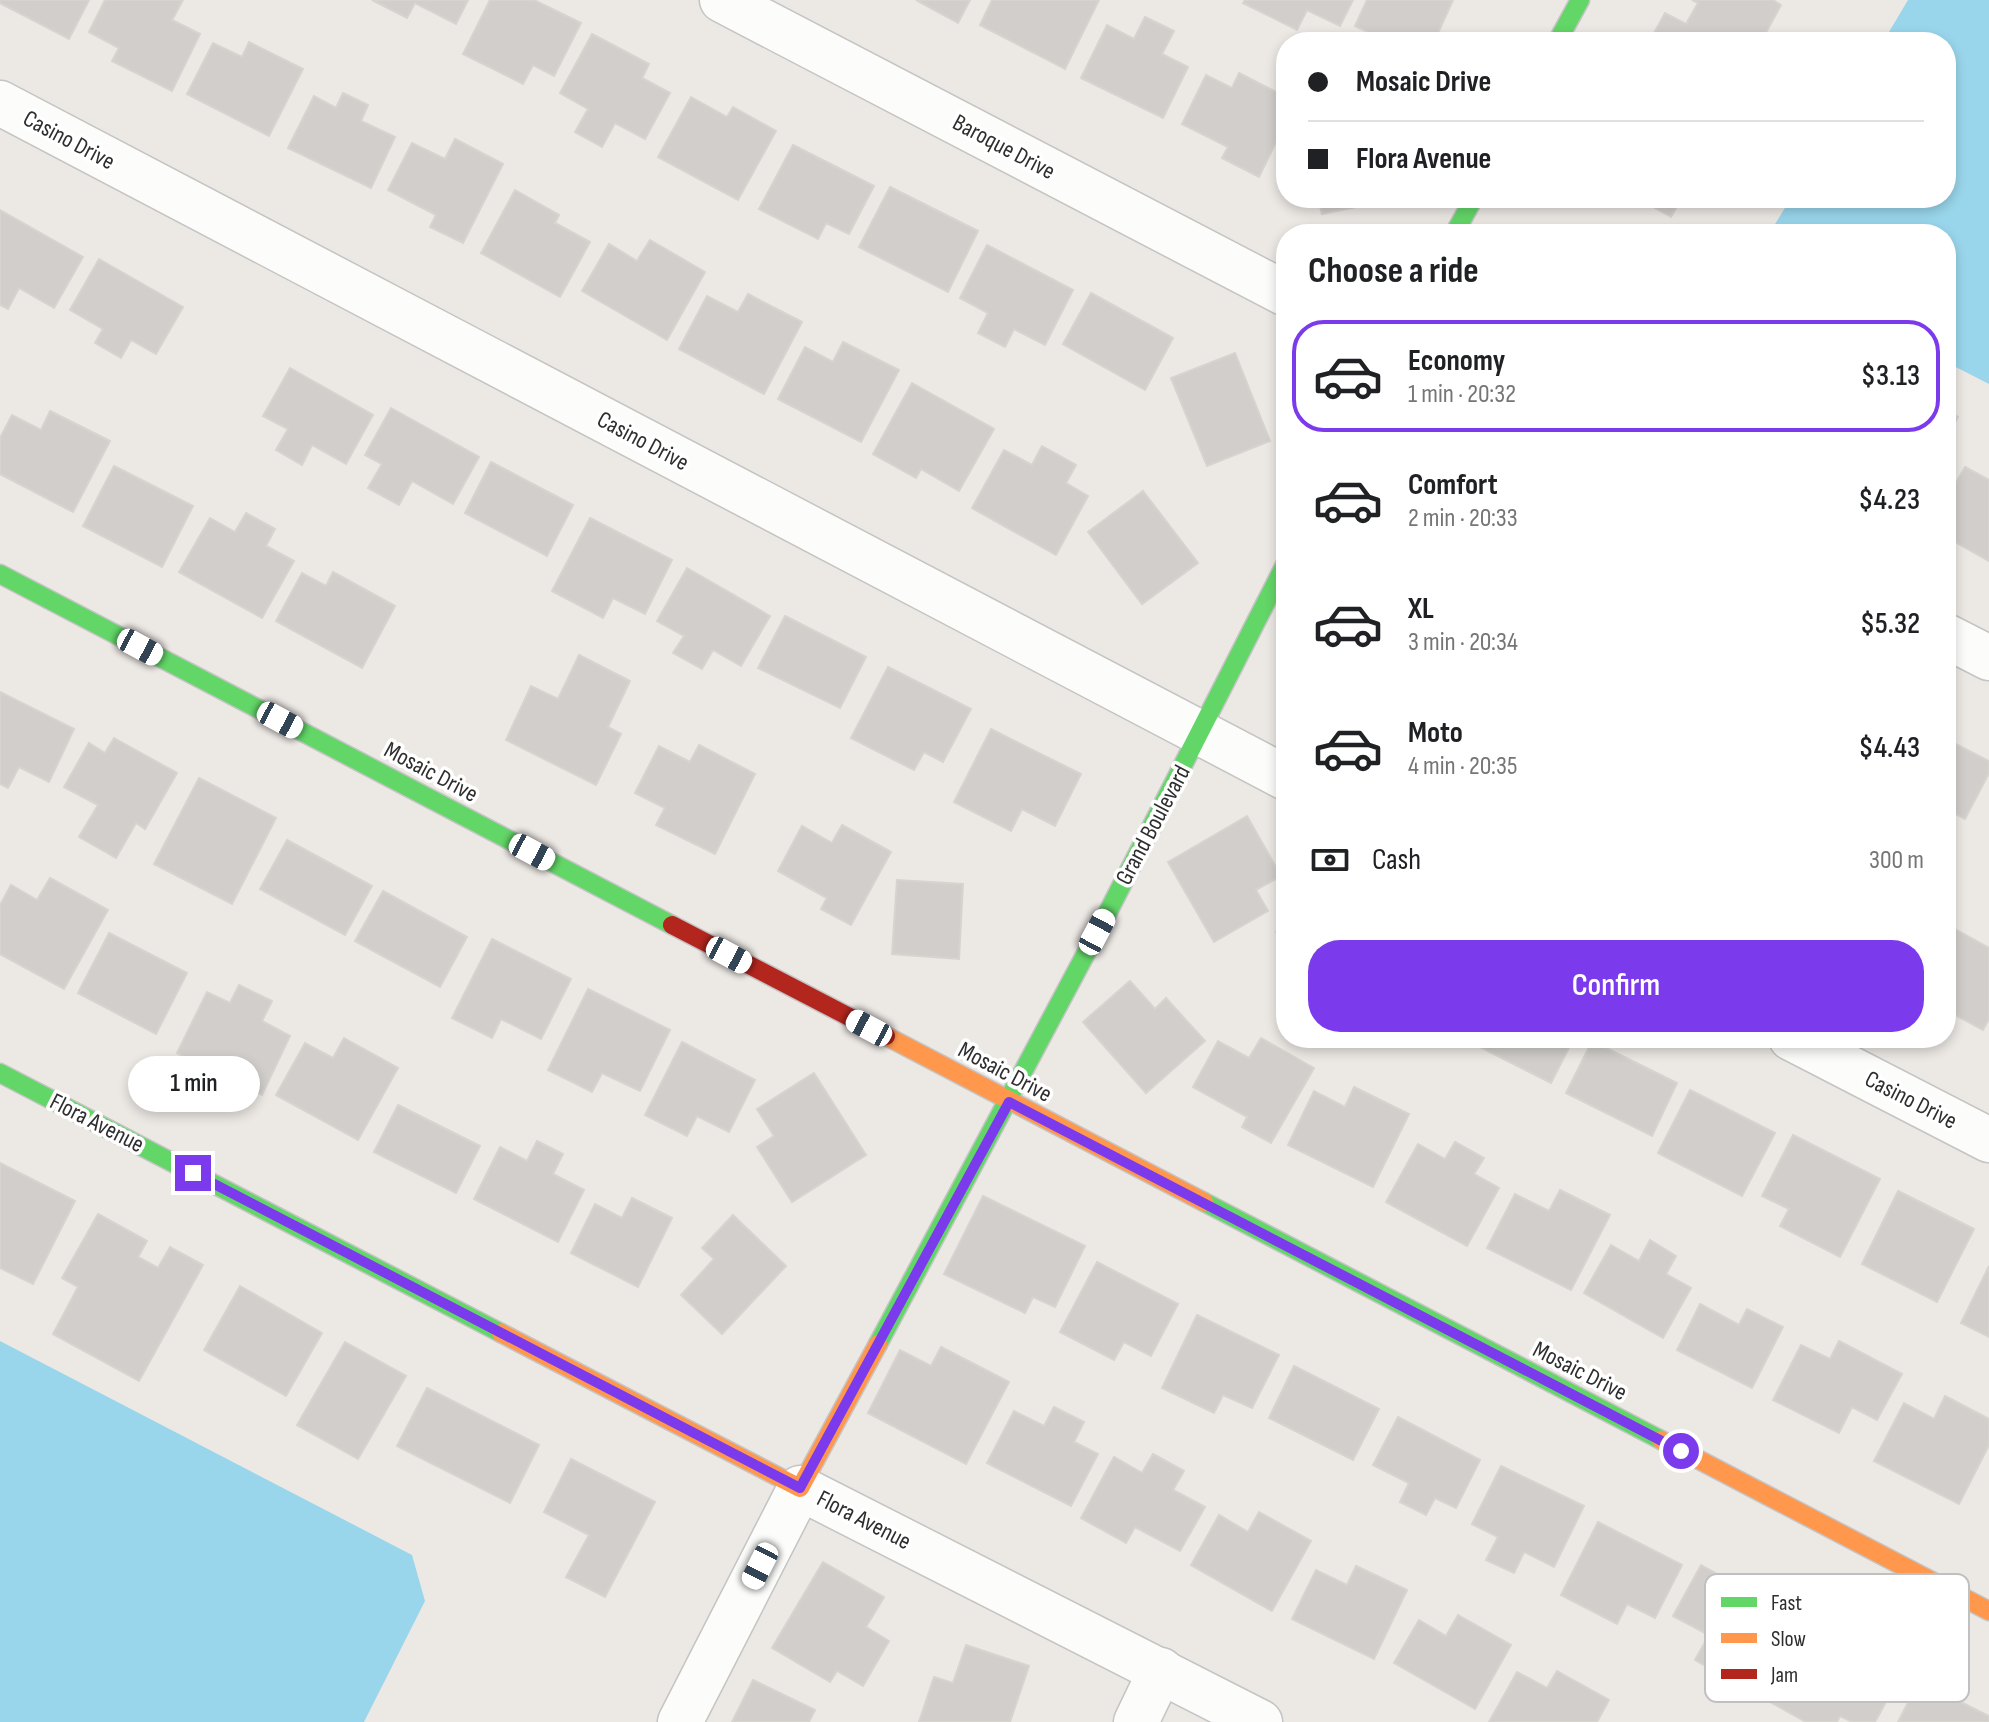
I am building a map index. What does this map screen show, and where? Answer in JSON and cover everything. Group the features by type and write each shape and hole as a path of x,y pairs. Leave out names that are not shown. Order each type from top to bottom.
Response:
{"street":[{"name":"Baroque Drive","path":"722,0 1276,289"},
{"path":"1562,32 1580,0"},
{"name":"Casino Drive","path":"0,103 1276,773"},
{"name":"Mosaic Drive","path":"0,574 1918,1574"},
{"name":"Grand Boulevard","path":"680,1722 800,1488 1009,1102 1276,583"},
{"path":"1956,641 1989,658"},
{"name":"Casino Drive","path":"1810,1048 1989,1140"},
{"name":"Flora Avenue","path":"0,1073 800,1488 1260,1722"},
{"name":"Mosaic Drive","path":"1969,1601 1989,1611"},
{"path":"1136,1722 1161,1670"}],"water":[{"path":"1908,0 1989,0 1989,384 1956,367 1956,224 1775,224 1785,208 1956,208 1956,32 1889,32"},
{"path":"0,1341 412,1555 425,1601 364,1722 0,1722"}],"building":[{"path":"0,0 89,0 69,39 0,3"},
{"path":"105,0 183,0 172,20 200,34 172,91 112,61 119,48 89,32"},
{"path":"372,0 468,0 456,24 415,3 407,18"},
{"path":"490,0 534,0 581,23 554,76 533,65 523,84 463,54"},
{"path":"916,0 970,0 958,23"},
{"path":"992,0 1099,0 1065,69 980,25"},
{"path":"1245,0 1353,0 1340,26 1307,10 1297,30 1243,3"},
{"path":"1367,0 1453,0 1439,32 1368,32 1355,26"},
{"path":"1692,0 1773,0 1781,5 1766,32 1655,32 1665,13 1686,24 1698,3"},
{"path":"1145,17 1174,31 1162,54 1188,67 1163,118 1081,78 1107,25 1134,39"},
{"path":"592,34 649,64 642,78 670,93 645,139 615,123 602,147 575,132 588,109 560,93"},
{"path":"249,42 303,69 269,136 187,94 213,43 242,57"},
{"path":"1239,73 1276,92 1276,142 1259,177 1222,158 1228,147 1182,124 1206,75 1232,88"},
{"path":"343,93 368,105 361,121 395,137 371,188 288,148 314,96 336,108"},
{"path":"691,97 727,117 733,107 776,131 738,200 658,157"},
{"path":"455,139 503,164 463,243 430,227 436,215 388,190 412,143 445,159"},
{"path":"793,145 874,186 849,234 826,223 818,239 759,209"},
{"path":"890,187 978,231 948,292 859,247"},
{"path":"515,190 559,215 555,223 590,242 560,297 481,253"},
{"path":"1320,208 1351,208 1322,214"},
{"path":"1655,208 1676,208 1671,217"},
{"path":"0,210 83,257 54,308 19,288 8,309 0,305"},
{"path":"650,240 705,272 667,340 582,291 609,244 637,261"},
{"path":"987,245 1073,290 1045,345 1014,329 1005,347 978,333 988,313 960,298"},
{"path":"99,259 183,307 156,354 131,340 121,358 95,343 103,329 70,310"},
{"path":"1091,293 1173,338 1145,390 1063,344"},
{"path":"748,294 802,322 764,394 679,349 707,296 738,312"},
{"path":"843,342 899,370 861,442 778,399 805,347 833,362"},
{"path":"1235,353 1270,441 1207,466 1171,378"},
{"path":"290,368 373,415 346,464 312,445 302,465 276,450 288,429 263,416"},
{"path":"912,383 994,429 959,491 921,469 916,478 873,454"},
{"path":"391,408 479,457 453,504 412,481 399,505 368,488 382,464 365,455"},
{"path":"50,411 110,441 73,512 0,474 0,438 12,415 41,430"},
{"path":"1042,446 1076,465 1066,483 1088,496 1056,555 972,508 1004,450 1032,465"},
{"path":"491,462 573,505 547,556 465,513"},
{"path":"114,466 193,506 162,567 83,526"},
{"path":"1965,467 1989,480 1989,561 1956,543 1956,483"},
{"path":"1143,491 1198,563 1142,604 1088,532"},
{"path":"246,513 275,529 266,546 294,561 262,618 179,572 210,518 235,532"},
{"path":"590,518 672,560 645,614 613,598 603,618 552,591"},
{"path":"687,568 770,616 741,666 713,650 702,669 673,653 684,636 657,621"},
{"path":"333,572 395,606 362,668 276,621 302,573 326,586"},
{"path":"785,616 866,657 840,708 758,668"},
{"path":"579,655 630,681 608,727 621,734 596,785 506,740 531,686 558,699"},
{"path":"888,667 971,709 943,762 924,752 914,770 851,738"},
{"path":"0,692 74,729 49,782 19,767 8,788 0,784"},
{"path":"991,729 1081,774 1055,826 1022,809 1011,831 954,802"},
{"path":"114,738 177,773 145,829 136,823 116,858 79,837 98,805 64,787 89,743 105,753"},
{"path":"1956,744 1989,761 1989,773 1965,819 1956,814"},
{"path":"699,745 755,774 715,854 656,825 665,808 635,793 659,746 690,762"},
{"path":"199,778 276,818 232,904 154,864"},
{"path":"1247,816 1276,867 1276,879 1256,890 1268,911 1214,942 1168,862"},
{"path":"842,825 891,852 851,925 821,909 827,898 778,871 802,826 832,843"},
{"path":"287,840 372,886 345,935 260,889"},
{"path":"50,878 108,910 64,989 0,954 0,905 11,885 37,900"},
{"path":"897,880 963,884 959,959 892,954"},
{"path":"383,891 467,937 440,987 355,941"},
{"path":"1956,930 1989,948 1989,1019 1983,1030 1956,1015"},
{"path":"109,933 187,973 156,1034 78,993"},
{"path":"492,939 571,979 541,1039 501,1019 492,1038 452,1018"},
{"path":"1130,981 1155,1009 1166,998 1205,1041 1146,1093 1083,1022"},
{"path":"239,985 272,1001 262,1021 290,1036 262,1095 177,1053 207,992 230,1003"},
{"path":"588,989 670,1030 640,1091 602,1073 592,1092 548,1070"},
{"path":"344,1038 398,1068 358,1140 276,1095 305,1043 333,1058"},
{"path":"1261,1038 1314,1068 1271,1143 1242,1127 1247,1117 1193,1087 1218,1041 1249,1058"},
{"path":"682,1042 755,1080 729,1132 697,1116 687,1136 645,1115"},
{"path":"1482,1048 1569,1048 1551,1083"},
{"path":"1588,1048 1606,1048 1677,1083 1652,1136 1566,1093"},
{"path":"814,1073 866,1155 792,1202 757,1147 774,1136 757,1109"},
{"path":"1354,1087 1409,1114 1373,1187 1288,1145 1314,1091 1345,1107"},
{"path":"1690,1090 1775,1133 1742,1196 1658,1153"},
{"path":"398,1105 480,1146 456,1193 374,1152"},
{"path":"1793,1135 1880,1179 1840,1257 1780,1226 1789,1209 1762,1196"},
{"path":"537,1141 563,1154 553,1174 584,1190 558,1242 474,1199 500,1147 527,1161"},
{"path":"1455,1142 1484,1158 1474,1174 1499,1188 1467,1246 1386,1202 1418,1144 1445,1159"},
{"path":"0,1163 75,1201 33,1284 0,1268"},
{"path":"1560,1190 1610,1215 1571,1290 1487,1248 1515,1194 1549,1211"},
{"path":"1898,1191 1974,1229 1937,1302 1862,1264"},
{"path":"983,1196 1085,1246 1055,1307 1033,1297 1025,1313 944,1274"},
{"path":"632,1198 672,1218 638,1287 571,1253 595,1204 622,1218"},
{"path":"98,1214 147,1241 138,1257 158,1268 170,1247 203,1265 139,1381 53,1334 78,1287 62,1278"},
{"path":"733,1215 786,1266 722,1334 681,1295 714,1259 702,1248"},
{"path":"1650,1240 1676,1256 1666,1274 1691,1288 1663,1338 1584,1293 1611,1245 1639,1261"},
{"path":"1097,1262 1178,1304 1151,1356 1124,1342 1114,1360 1060,1332"},
{"path":"1989,1266 1989,1337 1961,1323"},
{"path":"240,1286 322,1333 286,1396 204,1350"},
{"path":"1700,1304 1739,1325 1747,1309 1783,1327 1752,1388 1677,1350"},
{"path":"1197,1315 1279,1355 1252,1408 1223,1395 1214,1413 1162,1388"},
{"path":"1839,1341 1902,1374 1877,1420 1852,1407 1839,1433 1773,1400 1801,1345 1830,1359"},
{"path":"345,1342 406,1376 358,1459 297,1425"},
{"path":"941,1347 1009,1382 966,1464 868,1413 900,1350 931,1366"},
{"path":"1294,1366 1379,1409 1353,1460 1269,1418"},
{"path":"427,1388 539,1445 510,1503 397,1446"},
{"path":"1945,1396 1989,1419 1989,1445 1959,1504 1874,1461 1904,1403 1934,1419"},
{"path":"1054,1407 1084,1422 1074,1442 1098,1454 1071,1506 987,1463 1014,1411 1044,1426"},
{"path":"1398,1417 1480,1460 1456,1508 1435,1498 1426,1515 1400,1502 1409,1483 1373,1465"},
{"path":"1153,1454 1184,1471 1173,1490 1205,1507 1180,1551 1135,1527 1126,1543 1081,1518 1114,1457 1142,1473"},
{"path":"571,1459 655,1502 605,1597 566,1577 589,1535 544,1512"},
{"path":"1501,1466 1584,1506 1554,1567 1524,1552 1514,1573 1486,1560 1498,1537 1472,1524"},
{"path":"1259,1512 1311,1541 1272,1611 1191,1565 1219,1515 1248,1532"},
{"path":"1598,1522 1682,1565 1655,1618 1627,1604 1617,1624 1561,1595"},
{"path":"823,1562 884,1597 866,1627 889,1641 863,1686 837,1671 830,1682 772,1648"},
{"path":"1701,1565 1717,1574 1705,1574 1705,1633 1673,1616"},
{"path":"1356,1566 1407,1590 1374,1659 1292,1619 1316,1570 1347,1585"},
{"path":"1458,1615 1511,1645 1475,1709 1394,1663 1419,1620 1446,1636"},
{"path":"1705,1642 1705,1666 1695,1660"},
{"path":"966,1645 1029,1666 1010,1722 919,1722 934,1677 953,1683"},
{"path":"1557,1671 1609,1700 1597,1722 1489,1722 1517,1672 1547,1688"},
{"path":"753,1680 815,1710 809,1722 732,1722"},
{"path":"1886,1702 1875,1722 1852,1722 1840,1716 1837,1722 1806,1722 1772,1703"},
{"path":"1908,1702 1961,1702 1989,1716 1989,1722 1898,1722"}],"traffic: fast":[{"path":"1562,32 1580,0"},
{"path":"1460,224 1468,208"},
{"path":"0,574 672,925"},
{"path":"878,1344 1108,912 1276,583"},
{"path":"0,1073 501,1333"},
{"path":"1204,1202 1661,1440"}],"traffic: slow":[{"path":"886,1036 1204,1202"},
{"path":"501,1333 800,1488 878,1344"},
{"path":"1661,1440 1918,1574"},
{"path":"1969,1601 1989,1611"}],"traffic: jam":[{"path":"672,925 886,1036"}],"route":[{"path":"193,1173 800,1488 1009,1102 1681,1451"}]}
